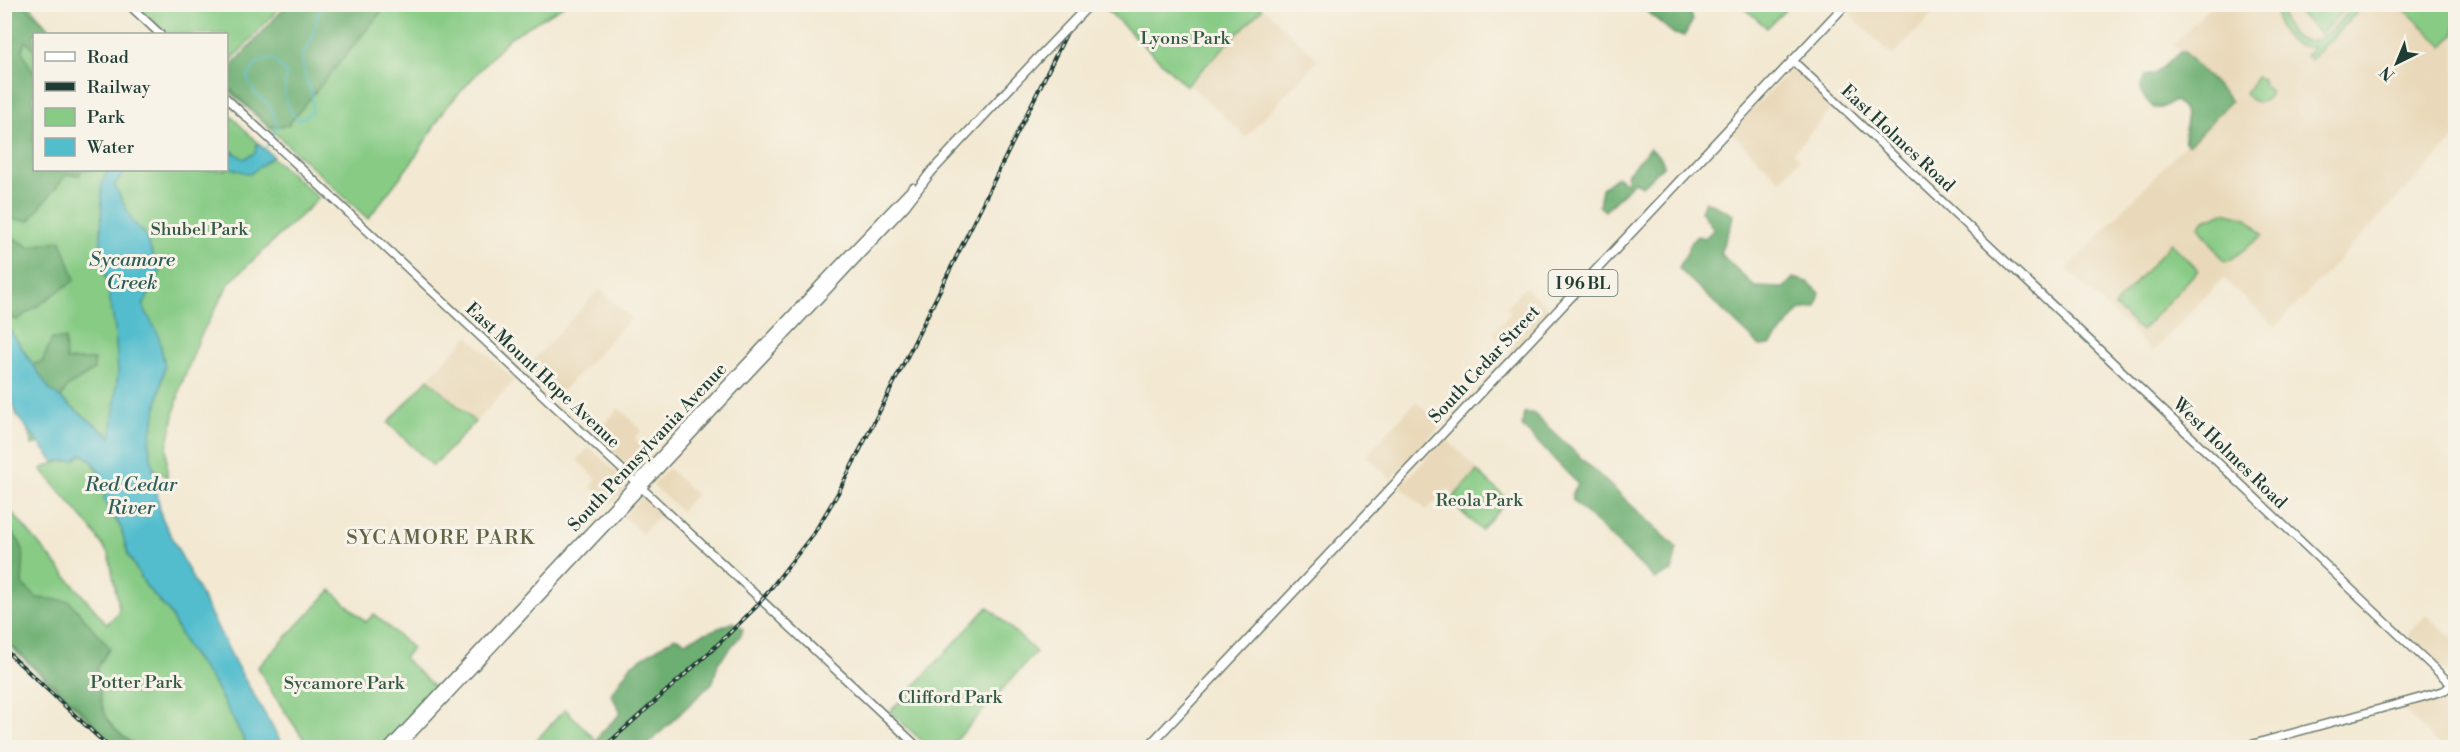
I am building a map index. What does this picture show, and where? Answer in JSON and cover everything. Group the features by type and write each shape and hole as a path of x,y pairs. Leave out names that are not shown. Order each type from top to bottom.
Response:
{"main road":[{"name":"South Pennsylvania Avenue","path":"398,747 640,486 822,283 1090,4"},
{"name":"South Cedar Street","path":"1147,747 1846,4"},
{"name":"South Pennsylvania Avenue","path":"388,747 640,486"}],"street":[{"path":"128,4 159,33"},
{"name":"East Holmes Road","path":"1792,60 1983,239"},
{"name":"East Mount Hope Avenue","path":"228,100 919,747"},
{"name":"West Holmes Road","path":"1983,239 2453,687"},
{"path":"2239,747 2453,687"}],"shaded area":[{"path":"2261,4 2455,5 2455,138 2275,327 2223,278 2153,352 2067,269 2229,98 2173,45 2212,5 2248,5 2255,11"},
{"path":"1858,5 1941,5 1893,56 1849,14"},
{"path":"1264,8 1318,60 1246,137 1190,85"},
{"path":"1793,66 1835,106 1793,152 1800,159 1781,181 1731,133"},
{"path":"1525,287 1551,310 1512,352 1493,333 1511,312 1506,307"},
{"path":"600,289 631,318 556,398 525,369"},
{"path":"468,336 515,380 434,467 387,423"},
{"path":"1416,401 1441,425 1391,479 1366,456"},
{"path":"619,408 642,430 635,438 653,454 636,473 595,434"},
{"path":"1445,438 1478,469 1455,494 1448,489 1426,510 1400,486"},
{"path":"589,447 629,484 610,504 591,487 597,479 577,460"},
{"path":"668,468 696,494 681,511 652,485"},
{"path":"642,496 661,514 642,534 623,516"},
{"path":"2426,615 2451,637 2455,633 2455,681 2407,635"},
{"path":"2450,693 2455,698 2455,747 2441,747 2401,708"}],"green space":[{"name":"Lyons Park","path":"1257,4 1262,9 1186,86 1102,5"},
{"name":"Shubel Park","path":"4,5 30,5 47,28 33,33 33,171 228,171 228,113 275,160 319,198 230,282 200,337 180,388 167,448 167,477 154,468 153,477 111,437 50,390 5,323"},
{"path":"14,5 24,5 55,33 33,33 33,48 25,41 22,51 33,73 33,171 81,171 80,175 66,175 29,221 5,218 4,93 11,88 4,59 3,39 7,9"},
{"path":"135,5 282,5 228,64 228,33 166,33"},
{"path":"287,5 387,5 288,125 270,127 228,87 228,70"},
{"path":"316,5 565,5 509,38 445,109 414,159 368,219 228,90 238,71"},
{"path":"1639,5 1686,5 1693,20 1684,36 1674,34"},
{"path":"1741,5 1790,5 1767,28"},
{"path":"2278,5 2285,5 2284,19 2290,32 2299,39 2308,41 2326,34 2355,5 2364,5 2311,60 2306,55 2313,47 2304,47 2290,41 2281,30 2277,14"},
{"path":"2290,5 2349,5 2321,34"},
{"path":"2402,5 2455,5 2455,34 2443,46"},
{"path":"2180,52 2184,52 2231,101 2189,145 2185,142 2186,116 2181,107 2175,101 2161,108 2154,108 2141,90 2145,76 2155,74"},
{"path":"2257,77 2262,79 2262,83 2271,92 2266,100 2260,102 2252,100 2245,94"},
{"path":"1650,148 1661,158 1664,165 1642,186 1634,182 1605,211 1599,206 1602,188 1617,177 1625,182 1628,179 1626,175"},
{"path":"1705,201 1733,214 1731,226 1720,253 1755,287 1784,288 1793,278 1808,282 1820,293 1816,307 1800,310 1770,345 1760,346 1679,269 1690,243 1697,236 1705,238 1714,229 1701,211"},
{"path":"2224,212 2247,218 2263,235 2229,261 2223,260 2199,226 2205,220"},
{"path":"4,232 29,247 61,240 75,280 17,320 5,316"},
{"path":"2171,243 2198,270 2141,331 2114,306"},
{"path":"52,339 65,339 66,360 94,360 94,370 68,386 47,420 47,441 32,445 11,368 42,362"},
{"path":"428,379 475,422 433,466 388,423"},
{"path":"1524,413 1533,413 1677,548 1672,571 1655,579 1573,501 1572,494 1578,484 1522,426"},
{"name":"Potter Park","path":"81,454 90,458 107,486 109,510 121,528 128,555 146,586 169,612 188,649 213,682 248,747 117,747 5,642 4,503 107,624 118,613 119,607 109,555 91,528 41,469"},
{"name":"Reola Park","path":"1477,471 1508,500 1481,530 1450,501"},
{"path":"5,526 22,546 24,557 22,584 37,598 69,601 110,648 97,668 102,706 109,722 137,747 115,747 88,717 5,639"},
{"name":"Sycamore Park","path":"331,590 366,622 374,614 412,648 404,658 436,689 381,747 309,747 273,694 258,667"},
{"name":"Clifford Park","path":"988,607 1036,652 950,747 929,747 890,712"},
{"path":"734,622 743,629 741,635 718,663 713,682 645,747 593,747 601,733 621,713 611,694 631,665 675,637 686,642"},
{"path":"565,709 598,742 593,747 529,748"}],"water":[{"path":"257,143 273,156 250,174 228,167 228,149 244,159 255,153"},
{"name":"Red Cedar River","path":"108,171 126,171 114,185 133,222 144,233 160,272 143,306 158,334 165,366 149,444 161,516 238,668 284,747 248,747 213,682 188,649 169,612 146,586 128,554 121,528 104,499 107,486 94,464 82,454 75,460 54,462 17,416 5,376 5,323 50,390 111,437 118,372 115,329 101,247 102,183"}],"waterway":[{"name":"Sycamore Creek","path":"271,138 277,127 271,107 254,92 247,77 258,62 273,59 286,73 287,104 293,114 298,120 312,112 312,95 304,73 302,56 312,39 319,9 325,4"},
{"name":"Sycamore Creek","path":"264,151 269,142"}],"railway":[{"path":"603,748 710,652 757,606 814,533 838,493 903,365 1081,4"},
{"path":"4,649 110,748"}],"district":[{"name":"SYCAMORE PARK","path":"441,537"}]}
